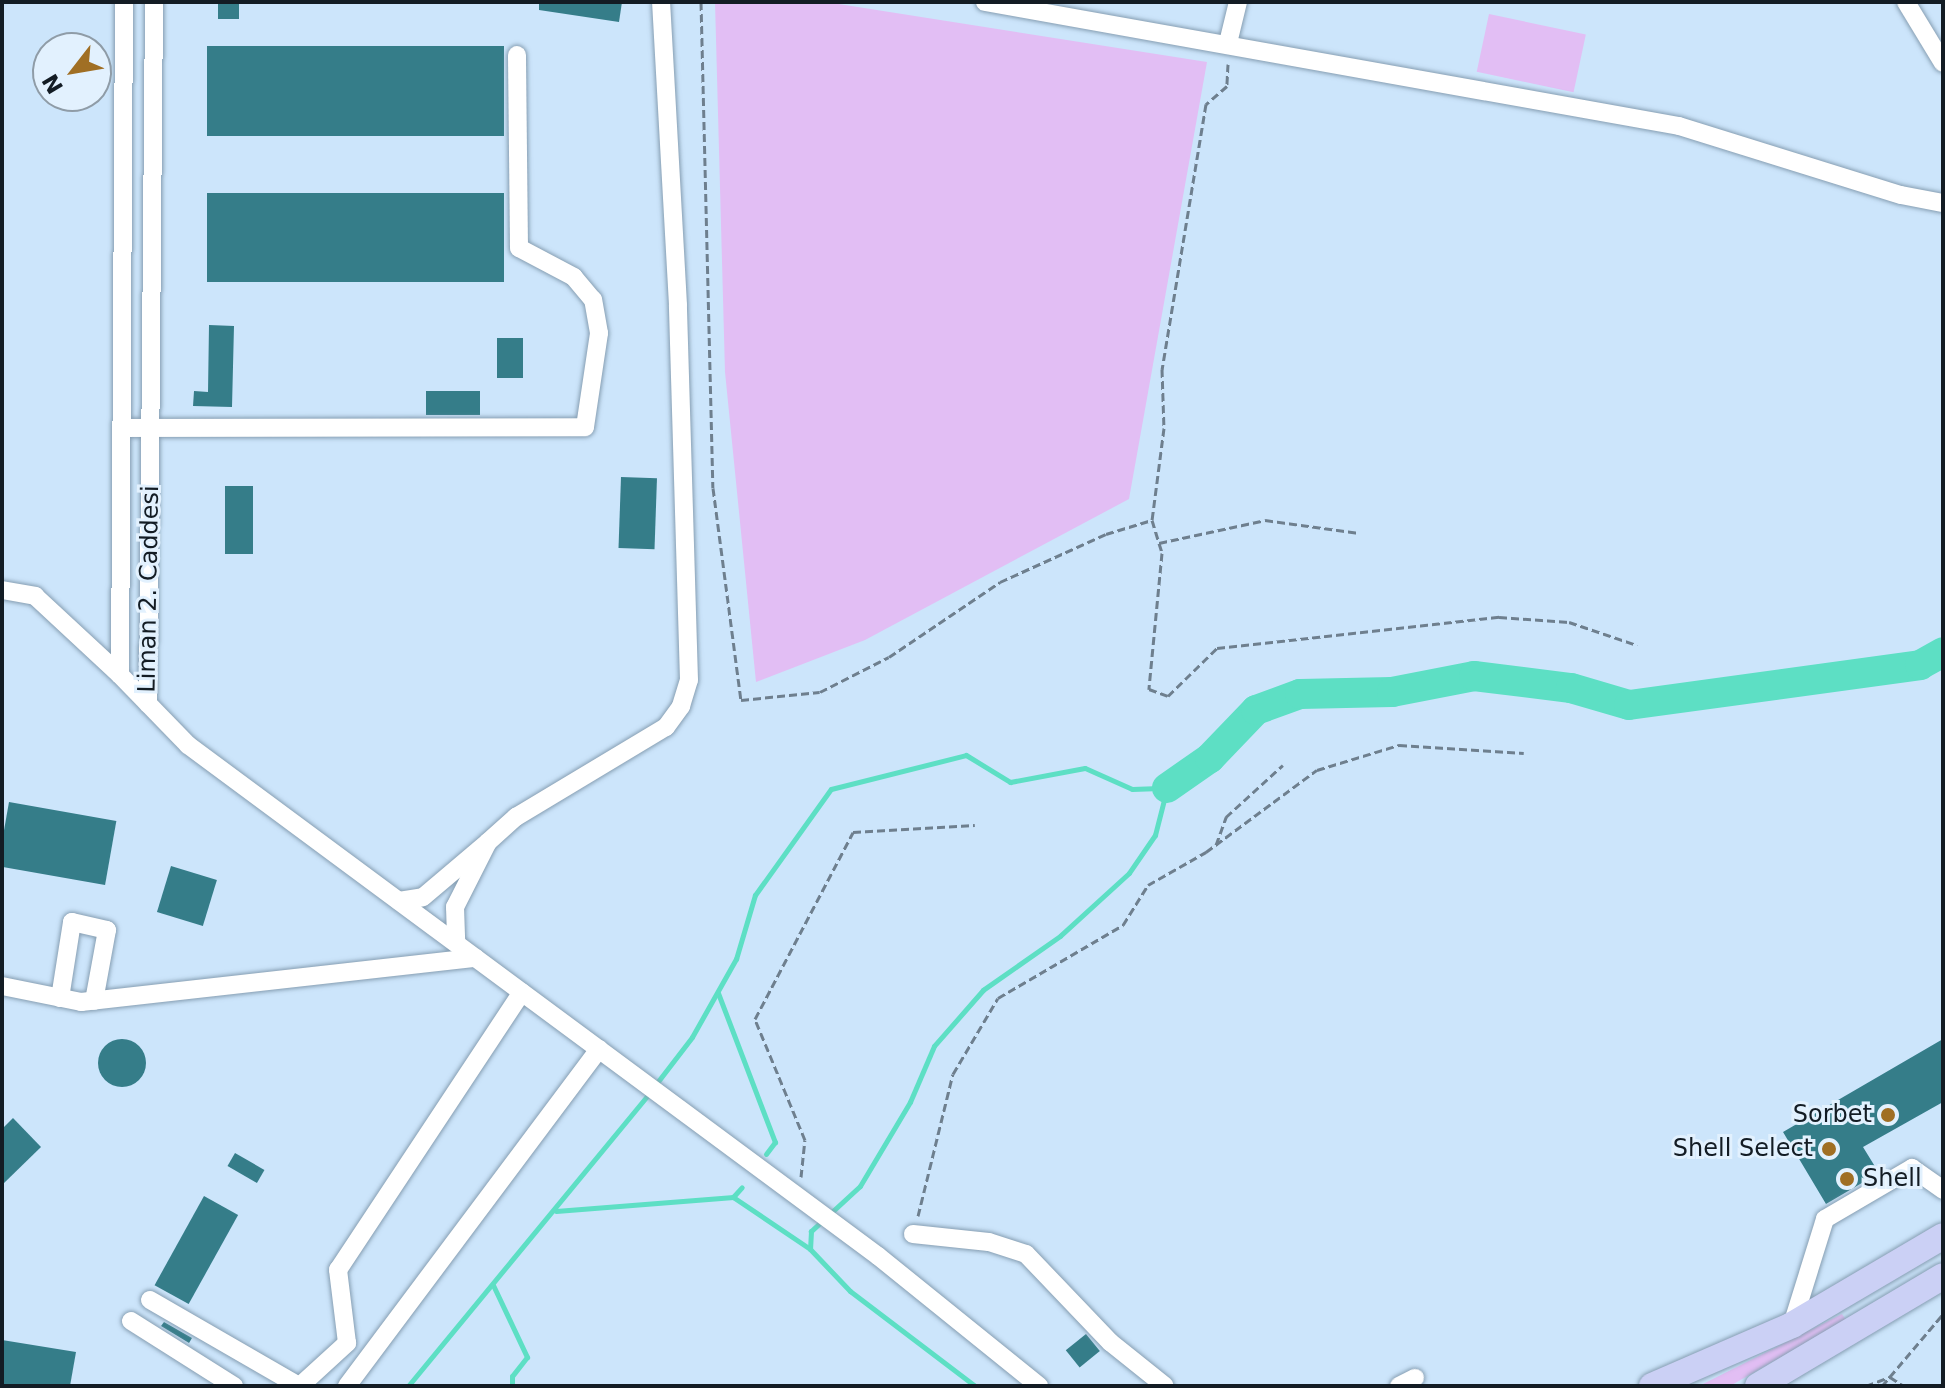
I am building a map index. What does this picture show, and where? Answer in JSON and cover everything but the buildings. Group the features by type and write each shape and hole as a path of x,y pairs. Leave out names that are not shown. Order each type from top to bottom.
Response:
{"highway":[{"path":"1652,1386 1792,1325 1943,1236"},
{"path":"1758,1386 1943,1276"}],"street":[{"name":"Liman 2. Caddesi","path":"124,2 120,675 148,704"},
{"name":"Liman 2. Caddesi","path":"148,704 154,2"},
{"path":"399,901 423,897 516,817 666,727 681,706 689,680 678,305 661,2"},
{"path":"985,2 1679,126 1901,195 1941,201"},
{"path":"1228,43 1238,2"},
{"path":"1906,2 1943,63"},
{"path":"121,428 585,427 599,333 593,300 574,277 519,248 517,55"},
{"path":"2,590 35,596 120,675"},
{"path":"148,704 188,745 857,1240 1039,1386"},
{"path":"456,943 455,907 488,842"},
{"path":"60,998 72,922 107,930 94,1001"},
{"path":"2,986 60,998 94,1001 476,958"},
{"path":"150,1300 270,1379 300,1386 347,1343 338,1270 522,992"},
{"path":"347,1386 599,1049"},
{"path":"1792,1325 1825,1219 1912,1168 1943,1190"},
{"path":"913,1234 989,1242 1026,1254 1110,1342 1165,1386"},
{"path":"131,1321 234,1386"}],"path":[{"path":"701,2 713,488 741,700 820,692 889,657 1000,582 1106,534 1152,520"},
{"path":"1228,43 1227,86 1206,104 1162,369 1164,428 1152,520 1159,543 1149,689 1168,696 1217,648 1499,617 1569,622 1637,645"},
{"path":"1159,543 1265,520 1359,533"},
{"path":"913,1234 953,1074 998,998 1123,925 1148,885 1216,845 1317,770 1399,745 1524,753"},
{"path":"1216,845 1226,817 1283,765"},
{"path":"803,1200 805,1140 755,1019 853,832 975,825"},
{"path":"1882,1386 1943,1314"},
{"path":"1866,1386 1890,1377"},
{"path":"1890,1377 1904,1386"}],"shaded area":[{"path":"715,2 826,2 1207,62 1129,499 865,640 756,682 725,372"},
{"path":"1489,14 1586,35 1574,92 1477,72"},
{"path":"1842,1314 1846,1320 1730,1386 1699,1386"}],"waterway":[{"path":"1167,788 1210,758 1256,710 1300,694 1392,692 1474,676 1571,688 1629,705 1920,665 1943,652"},
{"path":"656,1084 692,1037 736,959 755,895 831,789 966,755 1010,782 1085,768 1132,789 1167,788 1155,835 1129,873 1060,936 983,990 934,1046 910,1102 860,1186 811,1231 810,1249 850,1291 975,1386"},
{"path":"718,993 775,1142 766,1154"},
{"path":"408,1386 650,1092"},
{"path":"556,1211 733,1197 742,1187"},
{"path":"733,1197 810,1249"},
{"path":"493,1285 527,1357 512,1376 512,1386"}],"place":[{"name":"Sorbet","path":"1888,1115"},
{"name":"Shell Select","path":"1829,1149"},
{"name":"Shell","path":"1847,1179"}]}
